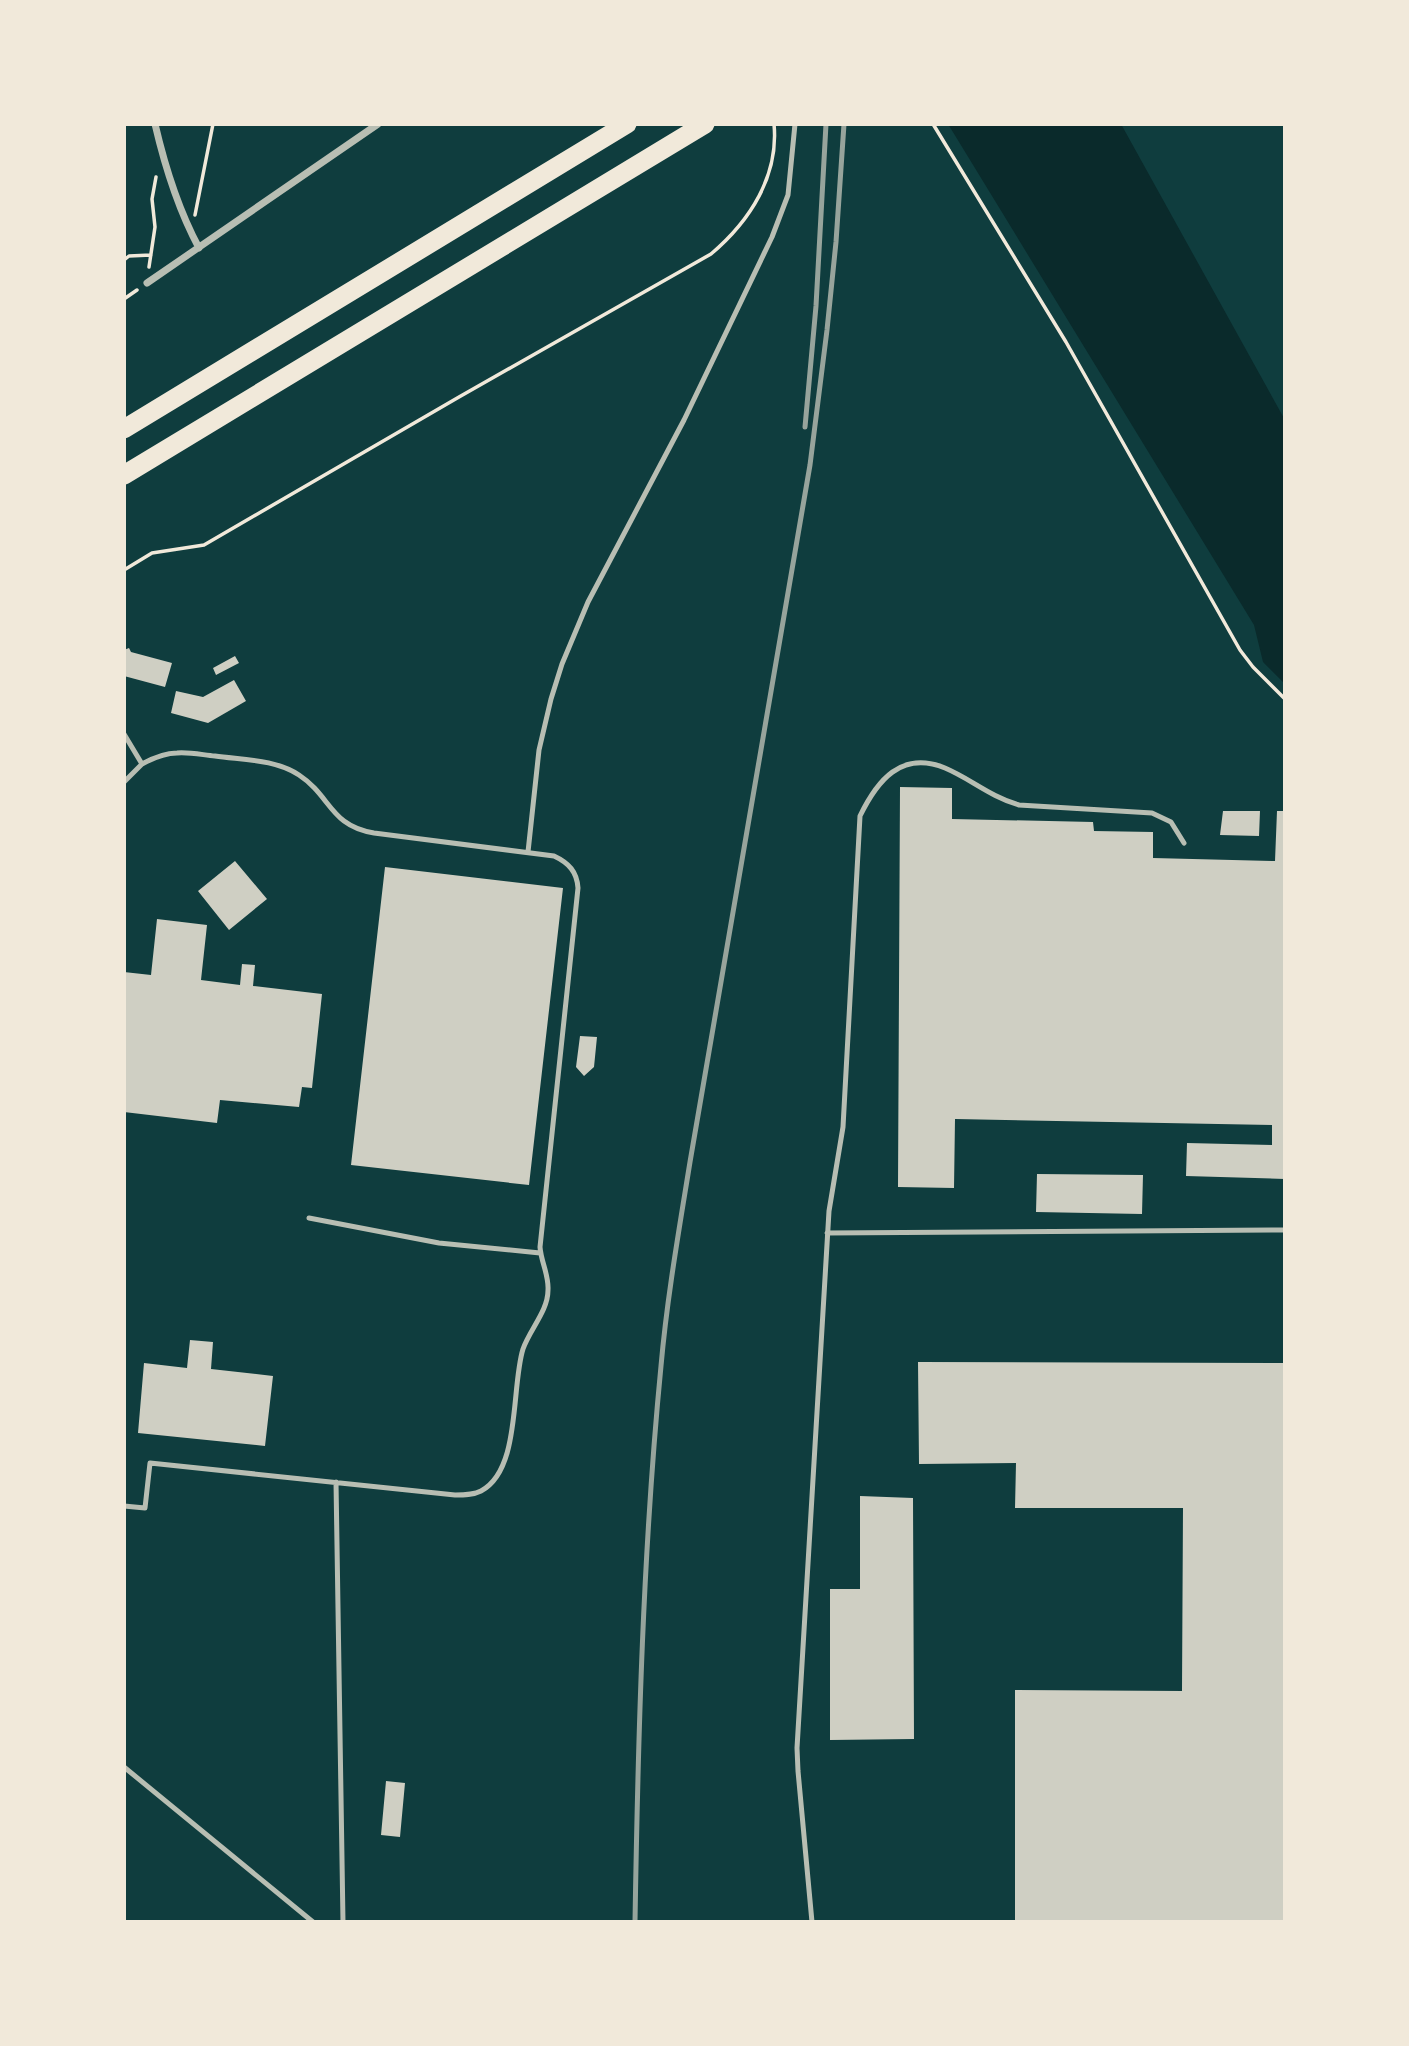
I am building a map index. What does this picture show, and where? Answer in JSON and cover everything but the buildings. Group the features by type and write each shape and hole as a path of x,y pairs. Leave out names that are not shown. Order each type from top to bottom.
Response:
{"highway":[{"path":"124,429 626,124"},
{"path":"124,475 697,129"}],"street":[{"path":"155,124 160,148 188,226 199,248"},
{"path":"147,283 378,124"}],"lane":[{"path":"528,852 539,750 548,708 562,664 588,602 684,420 772,237 788,195 795,124"},
{"path":"124,734 142,764"},
{"path":"124,782 142,764 159,756 178,752 269,763 300,775 340,819 355,829 554,856 568,864 576,876 578,888 540,1253 547,1278 547,1299 523,1349 507,1454 494,1480 481,1491 465,1495 150,1463 145,1508 124,1506"},
{"path":"813,1922 797,1748 827,1233 831,1192 843,1127 860,816 871,793 893,771 913,762 944,768 999,799 1018,805 1152,813 1171,822 1184,842"},
{"path":"309,1219 439,1243 540,1253"},
{"path":"827,1233 1285,1230"},
{"path":"336,1482 343,1922"},
{"path":"124,1767 313,1922"}],"path":[{"path":"188,226 196,212 213,124"},
{"path":"124,570 152,553 204,545 711,254 739,228 764,188 775,154 774,124"},
{"path":"933,124 1066,342 1240,650 1285,699"},
{"path":"124,299 147,283 155,226 152,199 160,148"},
{"path":"124,260 129,256 151,255"}],"water":[{"path":"948,124 1121,124 1285,420 1285,684 1263,662 1254,625"}],"railway":[{"path":"805,427 816,306 826,124"},
{"path":"635,1922 646,1574 664,1340 690,1162 810,465 836,242 844,124"}]}
